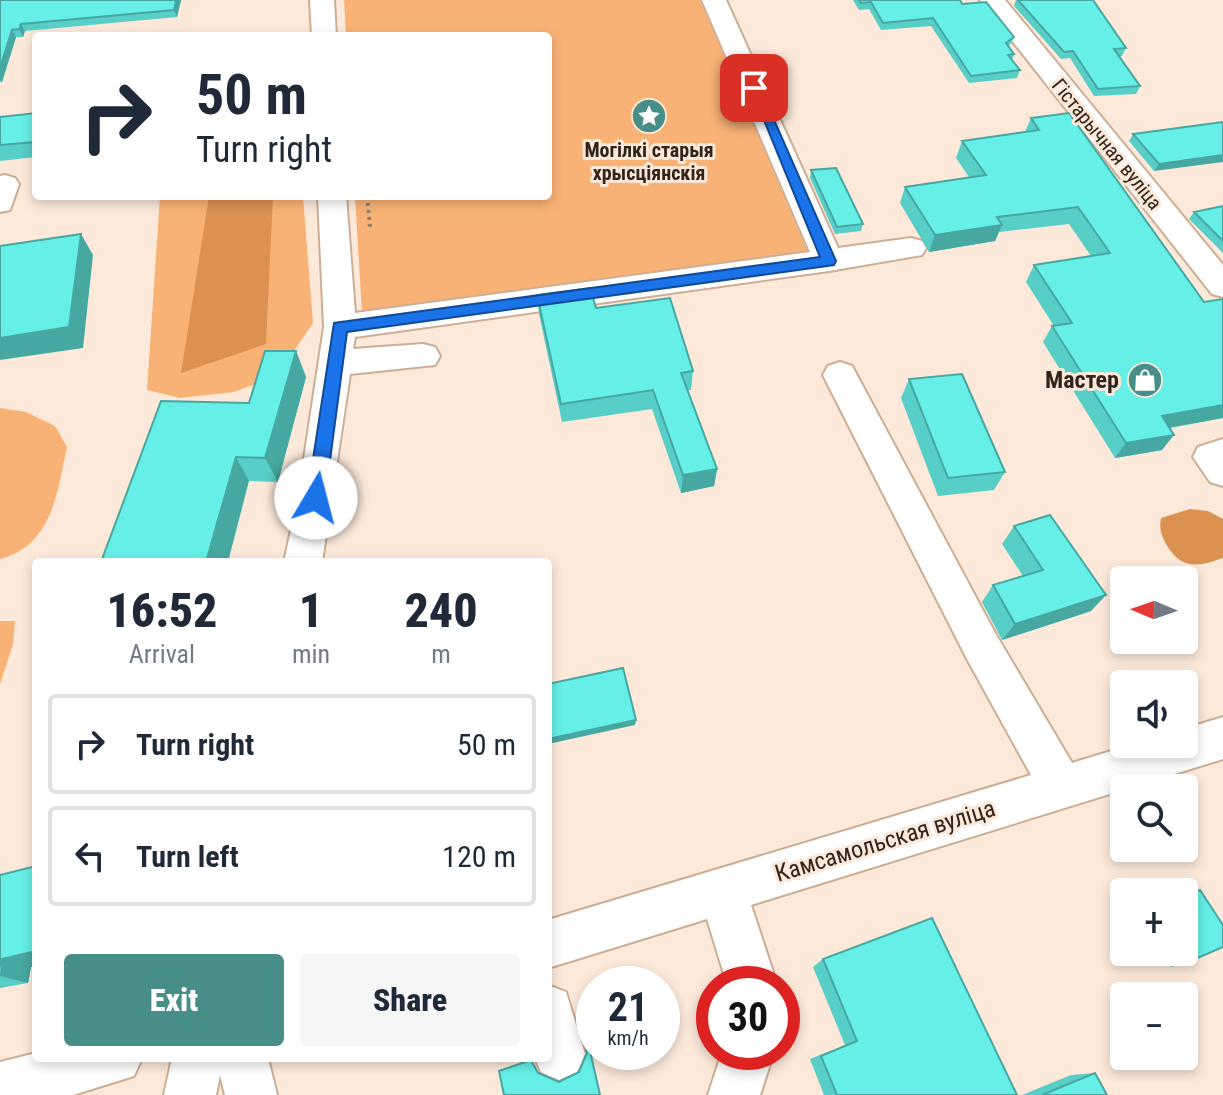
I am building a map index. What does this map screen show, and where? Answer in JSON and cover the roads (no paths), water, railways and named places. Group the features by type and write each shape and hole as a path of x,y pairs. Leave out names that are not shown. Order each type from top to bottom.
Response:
{"street":[{"path":"322,0 324,32"},
{"path":"714,0 829,261"},
{"name":"Гістарычная вуліца","path":"992,0 1223,286"},
{"path":"304,558 316,498 340,327 332,200"},
{"path":"340,327 911,248"},
{"path":"334,363 423,356"},
{"path":"840,375 981,646 1062,787"},
{"path":"1223,453 1211,457 1223,472"},
{"name":"Камсамольская вуліца","path":"552,943 1223,738"},
{"path":"722,890 746,966"},
{"path":"0,1088 101,1062"},
{"path":"190,1095 197,1062"},
{"path":"243,1062 251,1095"},
{"path":"734,1095 742,1070"}],"place":[{"name":"Могілкі старыя хрысціянскія","path":"649,116"},
{"name":"Мастер","path":"1145,380"}]}
